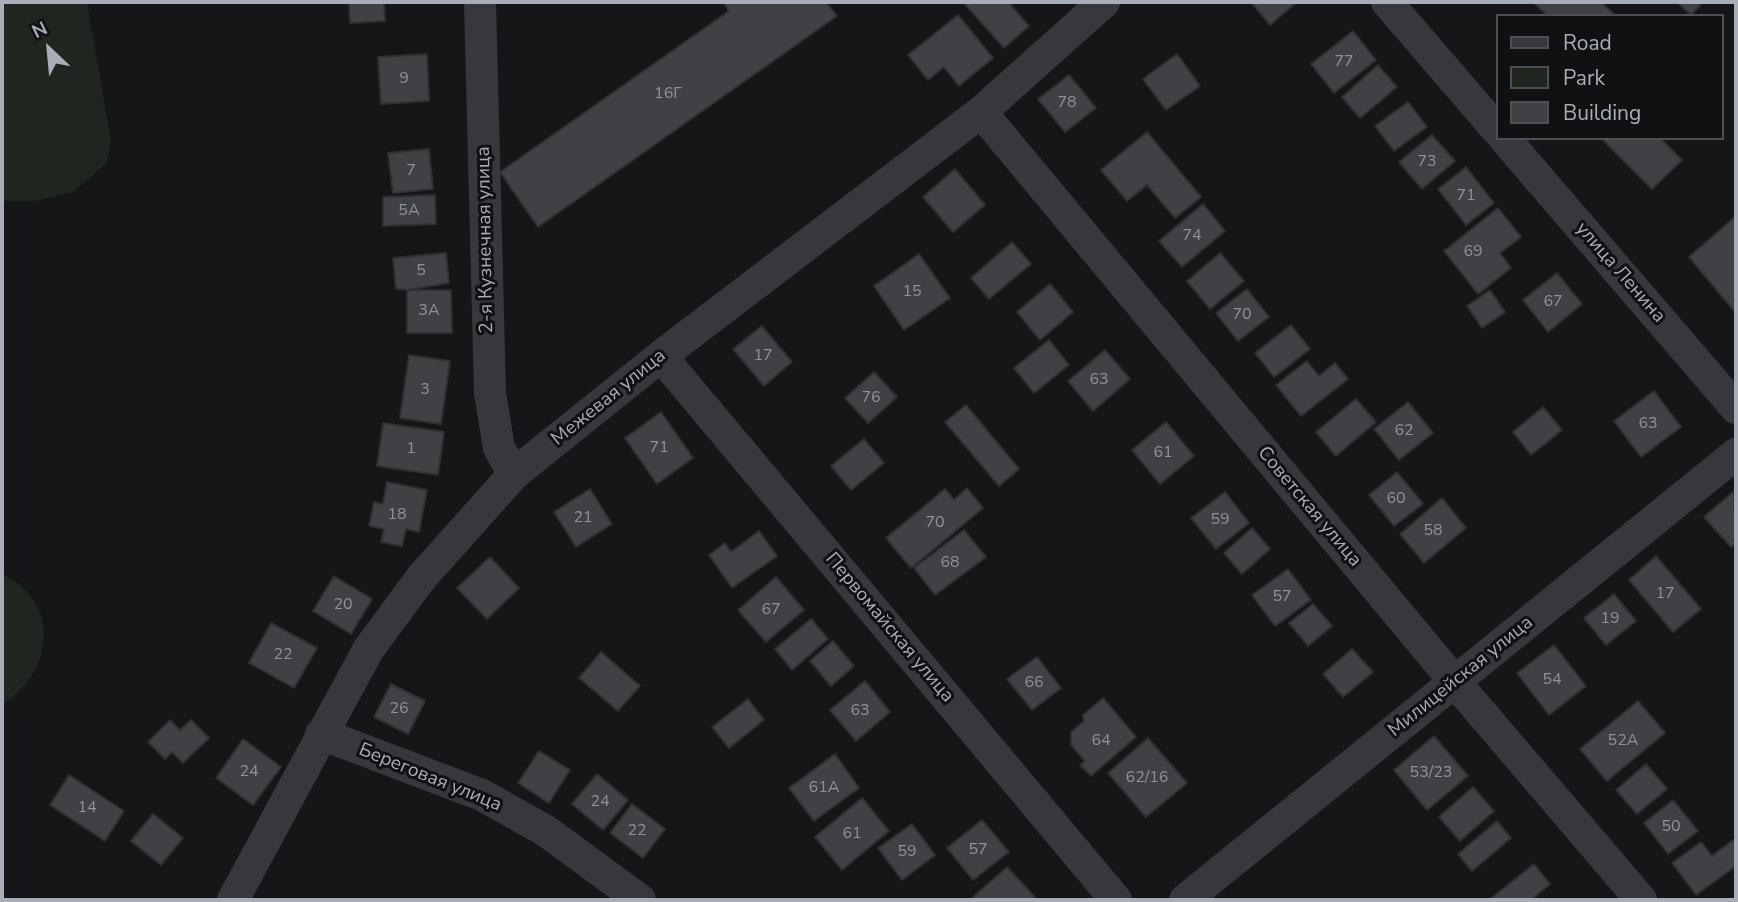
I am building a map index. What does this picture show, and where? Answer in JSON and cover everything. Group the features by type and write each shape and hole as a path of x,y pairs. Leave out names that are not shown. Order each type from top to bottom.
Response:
{"street":[{"name":"2-я Кузнечная улица","path":"480,2 490,393 499,448 514,474"},
{"name":"Межевая улица","path":"233,900 368,650 421,578 514,474 661,356 981,112 1104,2"},
{"path":"1387,2 1496,129"},
{"name":"Советская улица","path":"981,112 1455,682 1641,900"},
{"name":"улица Ленина","path":"1506,140 1736,408"},
{"name":"Первомайская улица","path":"661,356 1116,900"},
{"name":"Милицейская улица","path":"1185,900 1736,454"},
{"name":"Береговая улица","path":"321,734 482,794 546,831 640,900"}],"green space":[{"path":"2,2 87,2 111,142 106,164 73,192 35,201 2,201"},
{"path":"2,573 22,587 36,603 44,635 36,668 16,695 2,705"}],"building":[{"path":"349,2 384,2 385,21 350,23"},
{"path":"723,2 826,2 837,16 538,227 500,172 729,11"},
{"path":"963,2 1008,2 1029,26 1004,48"},
{"path":"1251,2 1297,2 1270,25"},
{"path":"1533,2 1601,2 1614,14 1546,14"},
{"path":"1677,2 1703,2 1692,14"},
{"path":"958,15 993,58 959,86 944,67 928,80 908,55"},
{"path":"1353,31 1376,60 1334,93 1311,64"},
{"path":"427,54 429,101 381,104 378,57"},
{"path":"1177,54 1200,86 1166,110 1143,79"},
{"path":"1378,65 1397,87 1360,118 1342,97"},
{"path":"1069,75 1096,108 1065,132 1038,99"},
{"path":"1408,102 1427,127 1394,151 1375,126"},
{"path":"1147,132 1201,197 1175,218 1147,185 1127,201 1101,170"},
{"path":"1432,135 1455,161 1422,189 1399,162"},
{"path":"1603,140 1662,140 1682,160 1652,189"},
{"path":"429,149 433,189 393,193 388,153"},
{"path":"1466,167 1494,203 1466,225 1438,189"},
{"path":"955,169 985,205 953,232 923,197"},
{"path":"435,195 436,224 383,226 383,197"},
{"path":"1203,204 1225,231 1182,267 1159,241"},
{"path":"1498,208 1521,237 1500,253 1511,268 1478,294 1444,251"},
{"path":"1736,216 1736,313 1689,257"},
{"path":"1012,242 1031,264 989,299 971,278"},
{"path":"446,253 449,283 407,290 396,289 393,258"},
{"path":"1220,253 1244,281 1210,309 1187,281"},
{"path":"919,254 950,298 904,330 874,286"},
{"path":"1557,273 1582,304 1548,332 1523,300"},
{"path":"1050,284 1073,312 1040,340 1017,312"},
{"path":"1247,289 1269,317 1238,341 1216,313"},
{"path":"407,290 451,290 452,333 407,333"},
{"path":"1490,290 1505,312 1482,328 1467,306"},
{"path":"1291,325 1310,349 1274,377 1255,353"},
{"path":"762,326 792,362 764,386 733,349"},
{"path":"1049,340 1069,365 1034,393 1014,368"},
{"path":"1105,350 1130,379 1093,411 1068,381"},
{"path":"409,355 450,361 441,424 400,418"},
{"path":"1307,361 1319,376 1335,363 1348,379 1301,416 1276,385"},
{"path":"874,372 897,397 868,423 845,398"},
{"path":"1654,391 1681,427 1641,457 1614,421"},
{"path":"1356,399 1376,422 1336,456 1316,432"},
{"path":"1408,402 1433,433 1399,460 1374,429"},
{"path":"966,405 1019,469 999,486 945,422"},
{"path":"1543,407 1562,430 1531,455 1513,432"},
{"path":"661,412 693,458 657,484 625,438"},
{"path":"1166,422 1194,456 1160,484 1132,450"},
{"path":"383,423 444,432 438,475 377,466"},
{"path":"864,439 884,463 851,490 831,466"},
{"path":"1397,472 1423,504 1394,526 1369,495"},
{"path":"387,482 427,490 419,532 406,529 402,546 381,542 384,529 369,526 374,502 383,504"},
{"path":"967,488 983,508 911,568 886,538 945,489 954,500"},
{"path":"590,489 612,524 576,547 554,512"},
{"path":"1734,491 1736,543 1731,547 1704,517"},
{"path":"1225,492 1249,523 1216,549 1191,518"},
{"path":"1442,498 1466,528 1424,563 1400,534"},
{"path":"1252,528 1270,549 1242,574 1224,553"},
{"path":"964,530 986,557 935,595 914,568"},
{"path":"759,531 777,556 732,588 709,555 725,543 731,552"},
{"path":"1656,556 1701,609 1673,632 1629,580"},
{"path":"490,557 519,588 487,619 457,588"},
{"path":"1288,569 1311,600 1275,626 1252,595"},
{"path":"334,576 372,599 351,634 313,611"},
{"path":"776,577 804,610 766,642 738,610"},
{"path":"1614,594 1636,621 1606,645 1584,618"},
{"path":"1313,604 1332,626 1308,646 1289,623"},
{"path":"811,619 828,639 792,670 775,649"},
{"path":"271,623 317,648 294,688 249,663"},
{"path":"833,641 854,666 831,686 810,661"},
{"path":"1554,645 1586,686 1549,715 1517,673"},
{"path":"1352,649 1373,672 1343,697 1323,674"},
{"path":"601,652 640,686 618,711 579,678"},
{"path":"1037,657 1061,688 1032,710 1007,679"},
{"path":"865,681 890,712 856,741 830,710"},
{"path":"391,684 425,701 408,734 374,717"},
{"path":"1103,698 1136,737 1091,776 1080,765 1085,761 1071,745 1071,732 1084,721 1083,715"},
{"path":"748,699 764,720 729,748 712,727"},
{"path":"1638,701 1665,733 1607,781 1580,749"},
{"path":"170,720 180,730 191,720 209,738 183,763 172,752 165,759 148,742"},
{"path":"1434,736 1468,776 1427,810 1394,770"},
{"path":"1148,738 1187,783 1146,817 1108,773"},
{"path":"243,739 281,767 253,805 216,778"},
{"path":"539,751 570,770 549,803 518,783"},
{"path":"835,754 859,788 814,821 789,788"},
{"path":"1646,764 1667,789 1637,814 1616,790"},
{"path":"597,774 628,800 603,830 572,804"},
{"path":"69,775 124,811 105,841 50,805"},
{"path":"1473,787 1494,811 1460,841 1439,817"},
{"path":"862,798 889,831 842,870 815,837"},
{"path":"1673,800 1698,831 1668,854 1644,823"},
{"path":"632,804 665,829 643,858 610,833"},
{"path":"153,814 183,838 161,865 131,841"},
{"path":"982,820 1009,852 973,880 947,848"},
{"path":"1497,821 1511,838 1472,871 1458,854"},
{"path":"912,824 935,855 902,880 878,848"},
{"path":"1736,838 1736,866 1696,895 1672,863 1701,842 1712,856"},
{"path":"1534,864 1550,884 1531,900 1489,900"},
{"path":"1007,867 1035,897 1031,900 972,898"}]}
